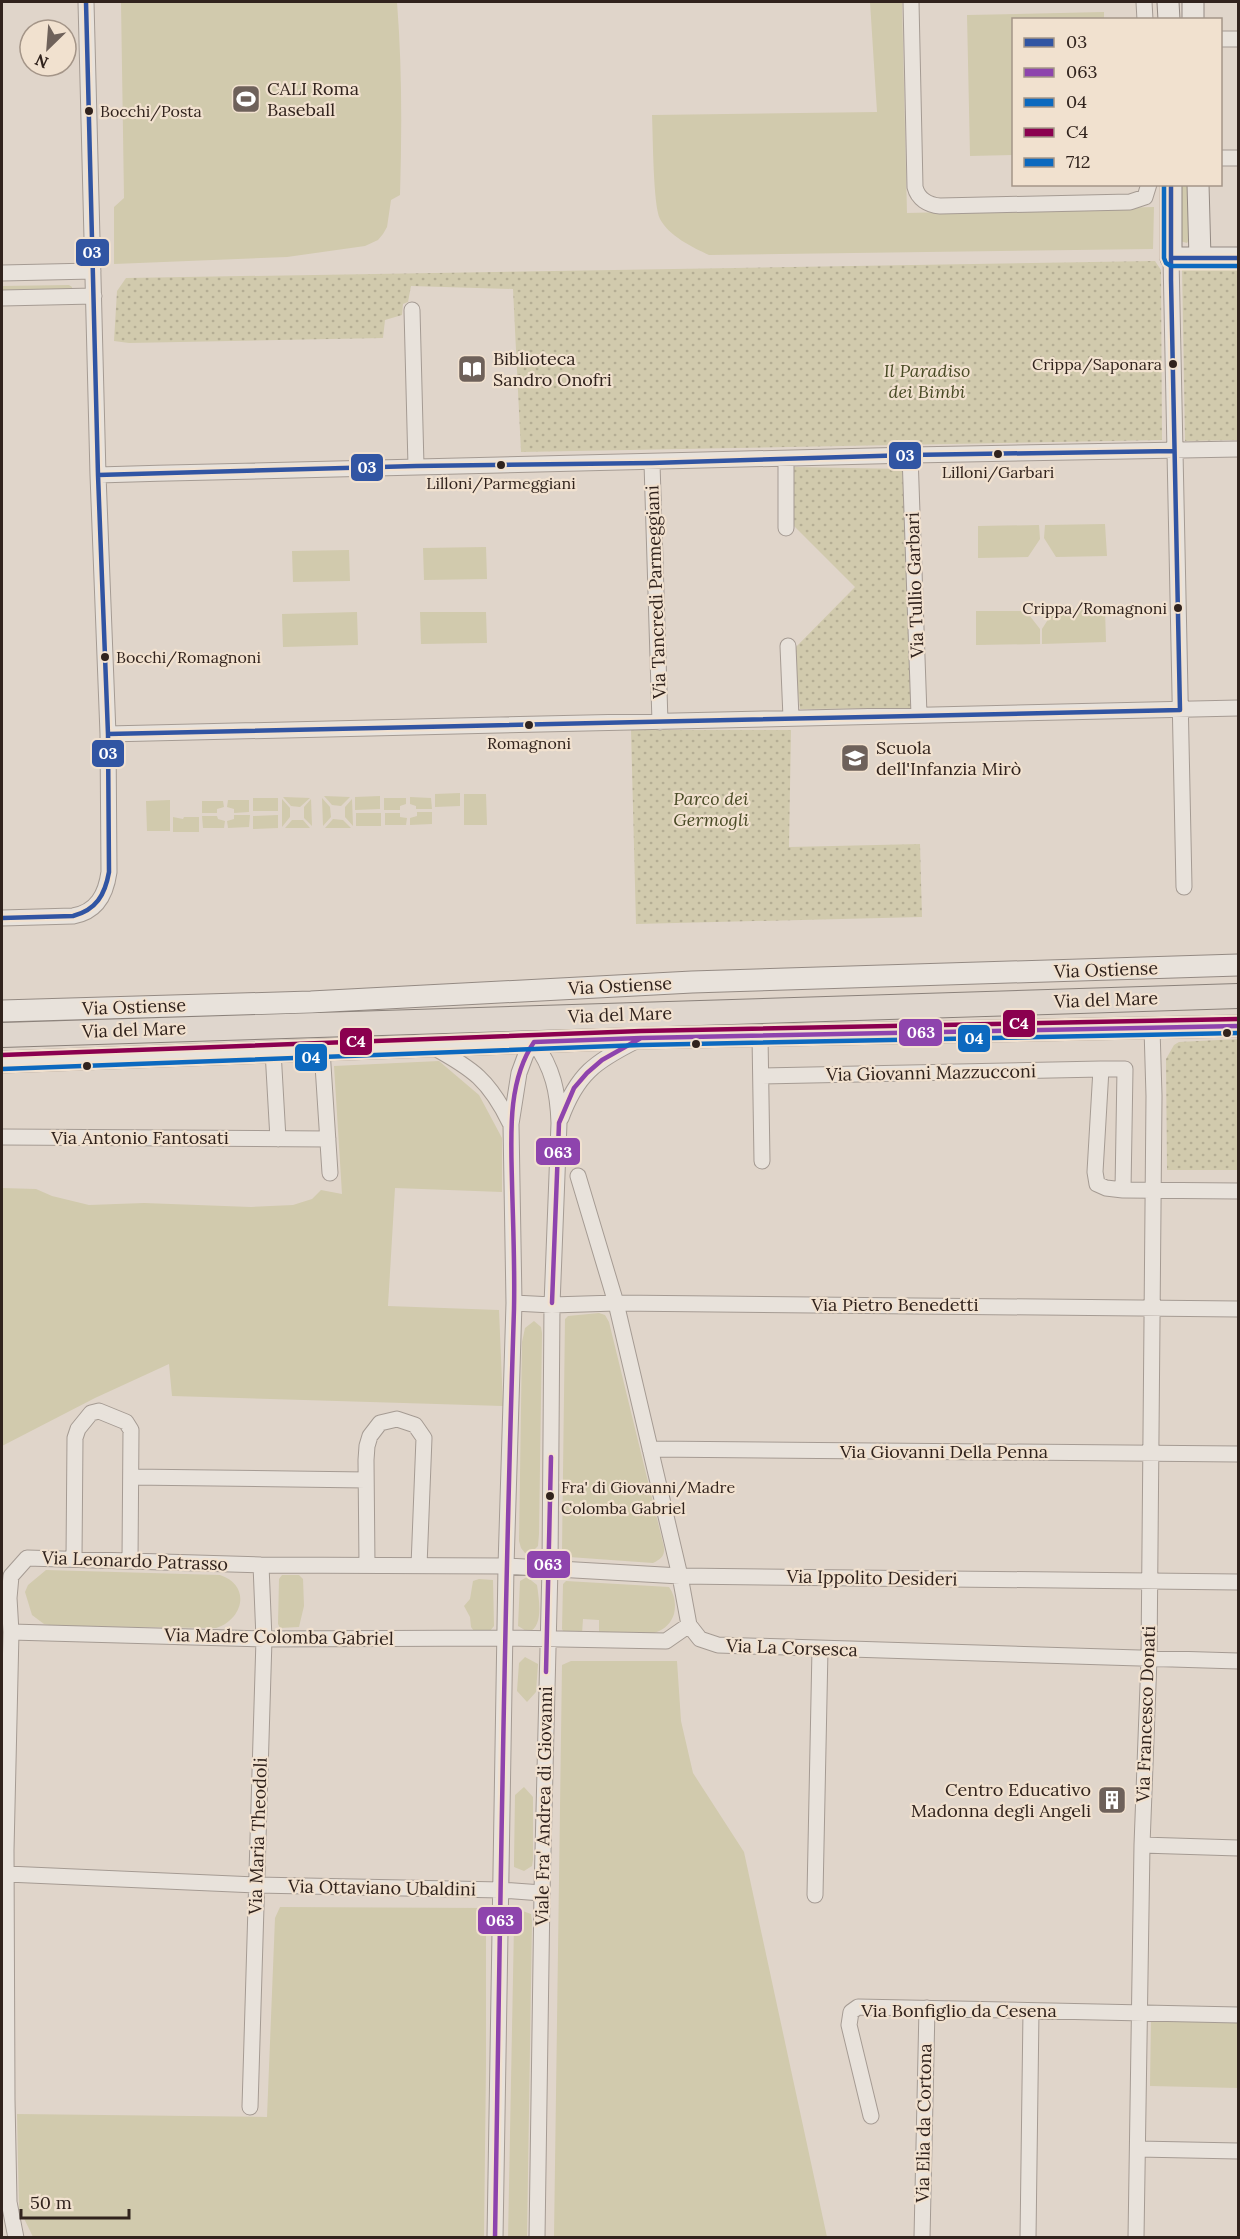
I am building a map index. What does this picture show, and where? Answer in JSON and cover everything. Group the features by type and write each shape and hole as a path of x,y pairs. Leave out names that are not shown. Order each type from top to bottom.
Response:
{"main road":[{"path":"1168,2 1169,18"},
{"path":"1193,2 1193,18"},
{"path":"1171,186 1171,258 1239,258"},
{"path":"1198,186 1200,258"},
{"name":"Via Ostiense","path":"2,1011 311,1002 692,982 1239,965"},
{"name":"Via del Mare","path":"2,1035 1239,996"},
{"path":"2,1062 641,1038 1239,1026"}],"street":[{"path":"2,918 79,915 90,910 100,900 109,872 108,734 98,475 86,2"},
{"path":"911,2 915,187 923,200 935,206 1130,202 1145,197 1148,186"},
{"path":"1144,2 1144,18"},
{"path":"1222,39 1239,39"},
{"path":"1222,158 1239,158"},
{"path":"1171,258 1184,887"},
{"path":"2,273 93,271"},
{"path":"2,298 94,296"},
{"path":"412,310 416,465"},
{"path":"98,475 416,465 652,463 910,455 1239,449"},
{"name":"Via Tullio Garbari","path":"910,455 919,715"},
{"path":"786,459 786,528"},
{"name":"Via Tancredi Parmeggiani","path":"652,463 660,722"},
{"path":"788,646 791,718"},
{"path":"108,734 1239,708"},
{"name":"Via Francesco Donati","path":"1136,2238 1142,1845 1149,1659 1152,1028"},
{"path":"760,1036 762,1161"},
{"name":"Viale Fra' Andrea di Giovanni","path":"559,1123 569,1096 587,1073 602,1060 641,1038"},
{"path":"495,2238 506,1566 514,1303 510,1124 519,1073 526,1054 534,1042"},
{"name":"Viale Fra' Andrea di Giovanni","path":"534,1042 548,1063 553,1076 559,1123 552,1305 550,1568 537,2238"},
{"path":"430,1046 460,1062 485,1082 496,1095 510,1124"},
{"path":"322,1050 330,1173"},
{"path":"273,1052 278,1139"},
{"path":"1123,1190 1125,1069 1101,1069 1095,1176 1097,1184 1123,1190 1239,1191"},
{"name":"Via Giovanni Mazzucconi","path":"760,1076 1101,1069"},
{"name":"Via Antonio Fantosati","path":"2,1137 328,1139"},
{"path":"578,1176 616,1303 680,1576 689,1625"},
{"name":"Via Pietro Benedetti","path":"514,1303 1239,1309"},
{"path":"74,1558 75,1438 78,1429 91,1413 99,1411 109,1413 126,1422 131,1430 130,1560"},
{"path":"367,1565 367,1446 375,1427 387,1420 397,1419 415,1425 424,1438 419,1566"},
{"name":"Via Giovanni Della Penna","path":"650,1449 1239,1454"},
{"path":"131,1477 366,1480"},
{"name":"Via Leonardo Patrasso","path":"16,2238 9,2202 4,2104 4,1901 7,1874 4,1850 11,1576 27,1558 261,1564 506,1566"},
{"name":"Via Maria Theodoli","path":"250,2107 264,1639 261,1564"},
{"name":"Via Ippolito Desideri","path":"506,1566 680,1576 1239,1581"},
{"name":"Via Madre Colomba Gabriel","path":"11,1632 264,1639 505,1638 666,1641 689,1625"},
{"name":"Via La Corsesca","path":"689,1625 700,1639 718,1645 1239,1661"},
{"path":"815,1895 820,1649"},
{"path":"1142,1845 1239,1848"},
{"name":"Via Ottaviano Ubaldini","path":"7,1874 257,1885 501,1890 542,1893"},
{"name":"Via Bonfiglio da Cesena","path":"871,2116 849,2025 850,2012 862,2007 1239,2015"},
{"name":"Via Elia da Cortona","path":"922,2238 927,2008"},
{"path":"1028,2238 1031,2011"},
{"path":"1138,2149 1239,2151"}],"green space":[{"name":"CALI Roma Baseball","path":"121,2 397,2 401,98 400,195 391,200 387,227 378,240 365,246 287,257 114,264 114,207 124,198"},
{"path":"870,2 902,2 907,213 1154,207 1153,249 709,255 669,231 660,219 656,200 652,115 877,112"},
{"path":"1104,12 1104,18 1012,18 1012,155 970,156 967,15"},
{"path":"1178,186 1188,186 1189,240 1187,243 1180,241"},
{"name":"Il Paradiso dei Bimbi","path":"1155,261 1161,270 1162,440 521,452 513,289 411,286 408,302 403,304 402,315 385,320 383,338 129,343 114,341 117,291 126,278"},
{"path":"1182,267 1238,267 1238,440 1185,441"},
{"path":"69,285 72,290 2,293 2,286"},
{"path":"794,467 905,469 913,708 800,709 793,650 855,587 794,526"},
{"path":"1105,524 1107,556 1056,557 1044,538 1045,525"},
{"path":"1039,525 1040,539 1028,557 978,558 978,526"},
{"path":"486,547 487,579 424,580 423,548"},
{"path":"349,550 350,581 293,582 292,551"},
{"path":"1105,609 1106,642 1042,644 1042,629 1054,610"},
{"path":"976,611 1026,611 1040,629 1040,644 976,645"},
{"path":"357,612 358,645 283,647 282,614"},
{"path":"420,612 486,612 487,643 421,644"},
{"name":"Parco dei Germogli","path":"631,730 791,730 789,847 920,844 922,917 636,924"},
{"path":"460,793 460,806 435,807 435,794"},
{"path":"464,794 486,794 487,825 464,825"},
{"path":"324,796 350,797 341,806 332,805"},
{"path":"380,796 380,809 355,810 355,797"},
{"path":"283,797 310,798 300,807 291,806"},
{"path":"410,797 431,798 432,809 416,809 416,806 410,804"},
{"path":"253,798 278,798 278,811 253,811"},
{"path":"322,798 330,807 331,817 323,826"},
{"path":"384,798 406,798 406,804 400,806 400,810 384,810"},
{"path":"282,799 290,808 290,817 282,827"},
{"path":"311,799 312,826 304,818 304,807"},
{"path":"352,799 353,826 345,817 345,807"},
{"path":"170,800 170,831 147,831 146,801"},
{"path":"228,800 249,800 249,812 234,813 234,809 227,807"},
{"path":"202,801 223,801 224,807 217,809 217,813 202,813"},
{"path":"417,812 432,812 432,824 410,825 410,818 417,816"},
{"path":"356,813 381,813 381,826 356,826"},
{"path":"385,813 400,813 400,817 407,818 406,825 385,825"},
{"path":"234,815 250,815 249,827 228,828 227,821 234,819"},
{"path":"278,815 278,828 253,829 253,816"},
{"path":"202,816 217,816 218,819 225,821 224,828 203,828"},
{"path":"173,817 183,819 184,817 199,817 199,832 173,832"},
{"path":"333,819 343,820 351,828 325,828"},
{"path":"292,820 303,820 310,828 285,828"},
{"path":"1238,1039 1238,1170 1167,1170 1166,1059 1174,1045 1179,1042"},
{"path":"439,1061 479,1095 502,1138 502,1192 395,1188 388,1306 499,1310 503,1406 172,1396 169,1364 95,1398 2,1446 2,1188 36,1189 52,1196 89,1205 144,1203 251,1207 293,1205 312,1199 321,1190 342,1194 334,1066"},
{"path":"599,1313 605,1315 609,1322 664,1547 662,1557 653,1563 569,1557 562,1550 565,1319 568,1316"},
{"path":"534,1321 541,1327 542,1333 539,1534 538,1546 532,1552 525,1553 519,1541 522,1342 525,1328"},
{"path":"46,1570 220,1575 236,1586 240,1594 240,1602 233,1617 216,1628 55,1626 44,1624 32,1615 25,1592 28,1585"},
{"path":"282,1575 299,1575 303,1579 304,1606 299,1627 280,1628 278,1624 279,1579"},
{"path":"527,1577 537,1585 539,1605 536,1625 528,1632 518,1626 520,1581"},
{"path":"493,1580 494,1626 490,1631 474,1631 464,1606 470,1599 473,1581"},
{"path":"566,1581 669,1587 673,1593 674,1614 662,1630 642,1635 599,1635 599,1620 583,1619 582,1634 564,1633 562,1629 563,1584"},
{"path":"525,1657 538,1664 536,1692 527,1702 517,1691 519,1663"},
{"path":"571,1661 677,1661 681,1721 693,1773 744,1852 827,2237 554,2237 562,1665"},
{"path":"524,1787 533,1797 533,1860 532,1866 524,1871 514,1867 514,1861 515,1795"},
{"path":"280,1907 486,1908 484,2237 33,2237 19,2208 17,2114 267,2117 275,1918"},
{"path":"520,1910 531,1914 532,1921 527,2237 508,2238 514,1925 515,1916"},
{"path":"1151,2020 1238,2022 1238,2088 1150,2086"}],"transit line":[{"name":"03","path":"2,918 73,916 88,910 102,894 109,872 108,734 98,475 86,2"},
{"name":"712","path":"1164,186 1164,258 1166,263 1171,266 1238,266"},
{"name":"03","path":"108,734 1180,710 1171,186"},
{"name":"03","path":"1171,258 1238,258"},
{"name":"03","path":"98,475 416,466 1174,451"},
{"name":"C4","path":"2,1055 641,1031 1238,1019"},
{"name":"063","path":"495,2238 514,1293 511,1128 519,1074 534,1042 1238,1026"},
{"name":"04","path":"2,1069 641,1045 1238,1033"},
{"name":"063","path":"552,1303 559,1123 574,1088 587,1073 602,1060 641,1038"},
{"name":"063","path":"546,1672 551,1457"}],"place":[{"name":"CALI Roma Baseball","path":"246,99"},
{"name":"Bocchi/Posta","path":"89,111"},
{"name":"Crippa/Saponara","path":"1173,364"},
{"name":"Biblioteca Sandro Onofri","path":"472,369"},
{"name":"Lilloni/Garbari","path":"998,454"},
{"name":"Lilloni/Parmeggiani","path":"501,465"},
{"name":"Crippa/Romagnoni","path":"1178,608"},
{"name":"Bocchi/Romagnoni","path":"105,657"},
{"name":"Romagnoni","path":"529,725"},
{"name":"Scuola dell'Infanzia Mirò","path":"855,758"},
{"name":"Fra' di Giovanni/Madre Colomba Gabriel","path":"550,1496"},
{"name":"Centro Educativo Madonna degli Angeli","path":"1112,1800"}]}
